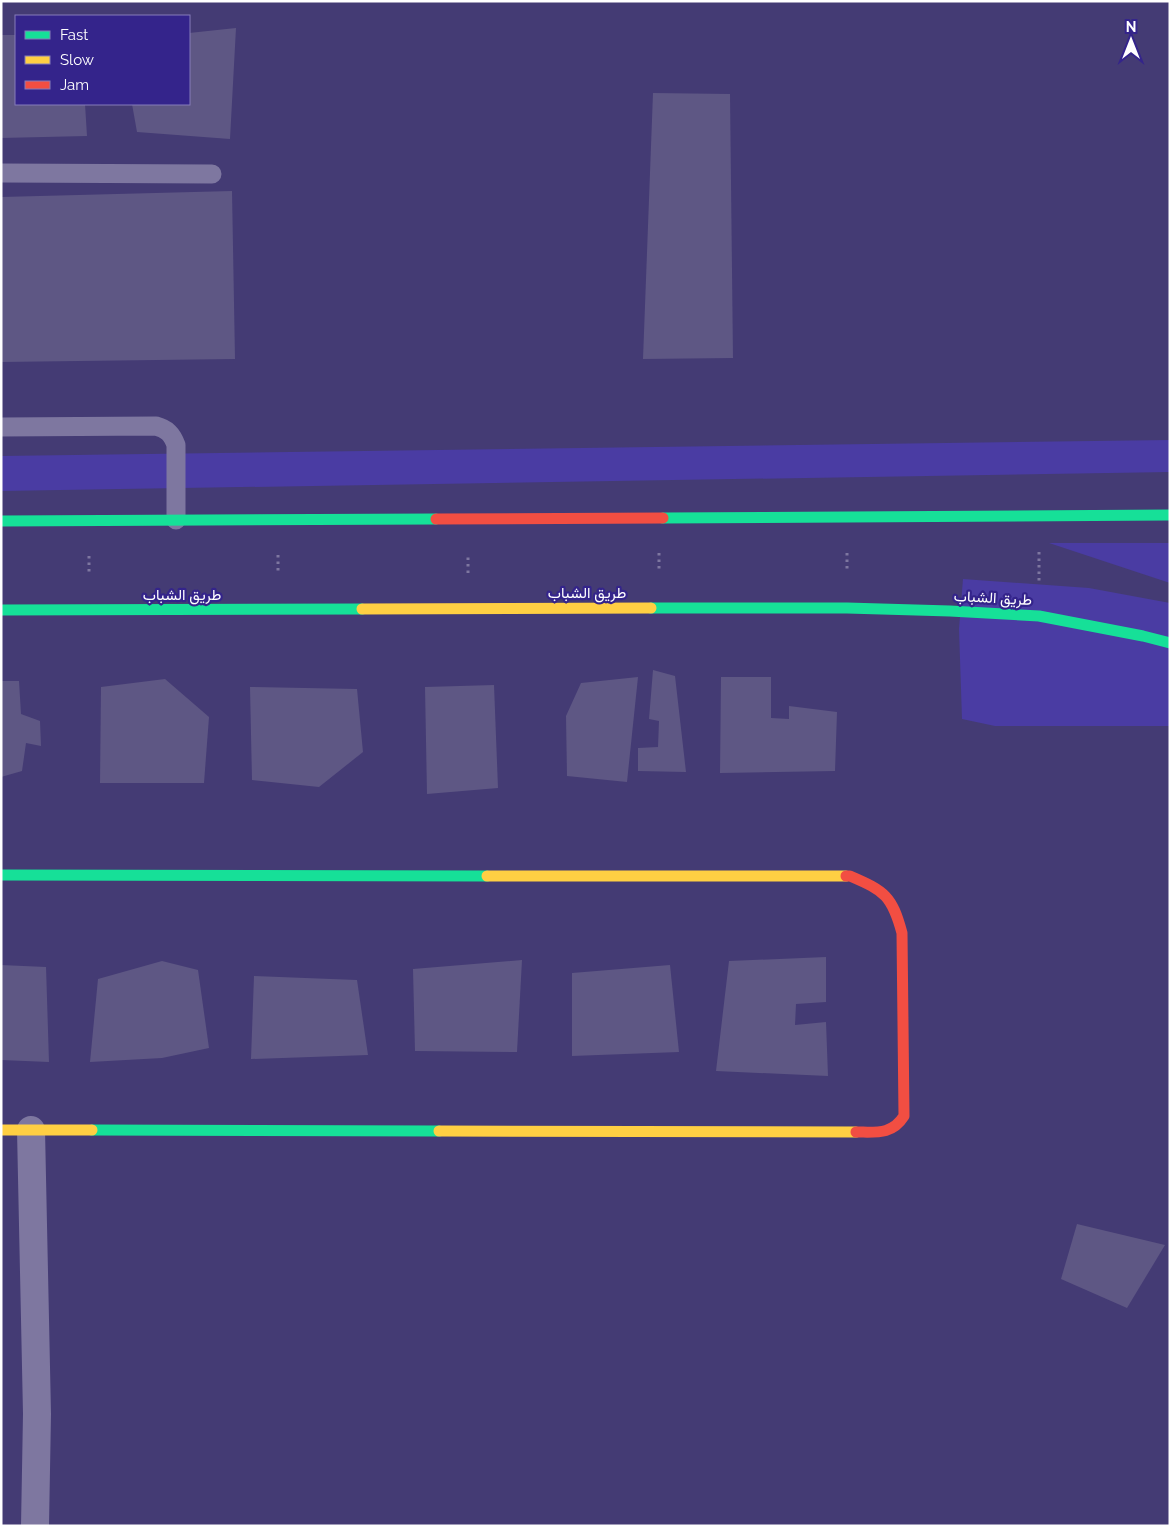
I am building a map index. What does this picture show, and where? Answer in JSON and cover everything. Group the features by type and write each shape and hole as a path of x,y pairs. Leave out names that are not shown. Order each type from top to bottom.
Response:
{"main road":[{"path":"1,521 1170,515"},
{"name":"طريق الشباب","path":"1,610 848,608 1039,616 1170,643"},
{"path":"1,875 850,876 879,888 890,899 897,913 902,933 904,1116 900,1124 890,1131 855,1132 1,1130"}],"street":[{"path":"32,1130 37,1414 36,1526"}],"lane":[{"path":"1,173 212,174"},
{"path":"1,427 156,426 164,428 172,434 176,445 176,520"}],"path":[{"path":"848,516 848,608"},
{"path":"1039,516 1039,616"},
{"path":"468,518 468,608"},
{"path":"659,518 659,608"},
{"path":"89,520 89,610"},
{"path":"278,520 278,609"}],"shaded area":[{"path":"1170,440 1170,472 1,491 1,456"},
{"path":"1049,543 1170,543 1170,583"},
{"path":"963,579 1089,588 1170,603 1170,726 995,726 962,719 959,629"}],"building":[{"path":"236,28 230,139 137,132 132,105 190,105 190,33"},
{"path":"1,35 15,35 15,105 85,105 87,136 1,138"},
{"path":"653,93 730,94 733,358 643,359"},
{"path":"232,191 235,359 1,362 1,197"},
{"path":"653,670 675,676 686,772 638,771 638,748 658,747 659,721 649,719"},
{"path":"638,677 627,782 567,776 566,716 581,683"},
{"path":"721,677 771,677 771,718 789,719 789,706 837,712 835,771 720,773"},
{"path":"165,679 209,717 204,783 100,783 101,687"},
{"path":"1,681 19,681 21,714 40,721 41,746 26,743 22,771 1,777"},
{"path":"494,685 498,788 427,794 425,687"},
{"path":"250,687 357,689 363,752 319,787 252,780"},
{"path":"826,957 826,1002 796,1004 795,1025 826,1022 828,1076 716,1071 729,961"},
{"path":"522,960 517,1052 415,1051 413,969"},
{"path":"162,961 198,970 209,1048 162,1058 90,1062 98,979"},
{"path":"1,965 46,967 49,1062 1,1060"},
{"path":"670,965 679,1052 572,1056 572,973"},
{"path":"254,976 357,980 368,1055 251,1059"},
{"path":"1077,1224 1165,1245 1127,1308 1061,1279"}],"traffic: fast":[{"path":"663,518 1170,515"},
{"path":"1,521 436,519"},
{"path":"651,608 847,608 1039,616 1170,643"},
{"path":"1,610 362,609"},
{"path":"1,875 487,876"},
{"path":"92,1130 439,1131"}],"traffic: slow":[{"path":"362,609 651,608"},
{"path":"487,876 846,876"},
{"path":"1,1130 92,1130"},
{"path":"439,1131 856,1132"}],"traffic: jam":[{"path":"436,519 663,518"},
{"path":"846,876 871,886 885,896 895,911 902,933 904,1116 894,1127 889,1129 877,1132 856,1132"}]}
